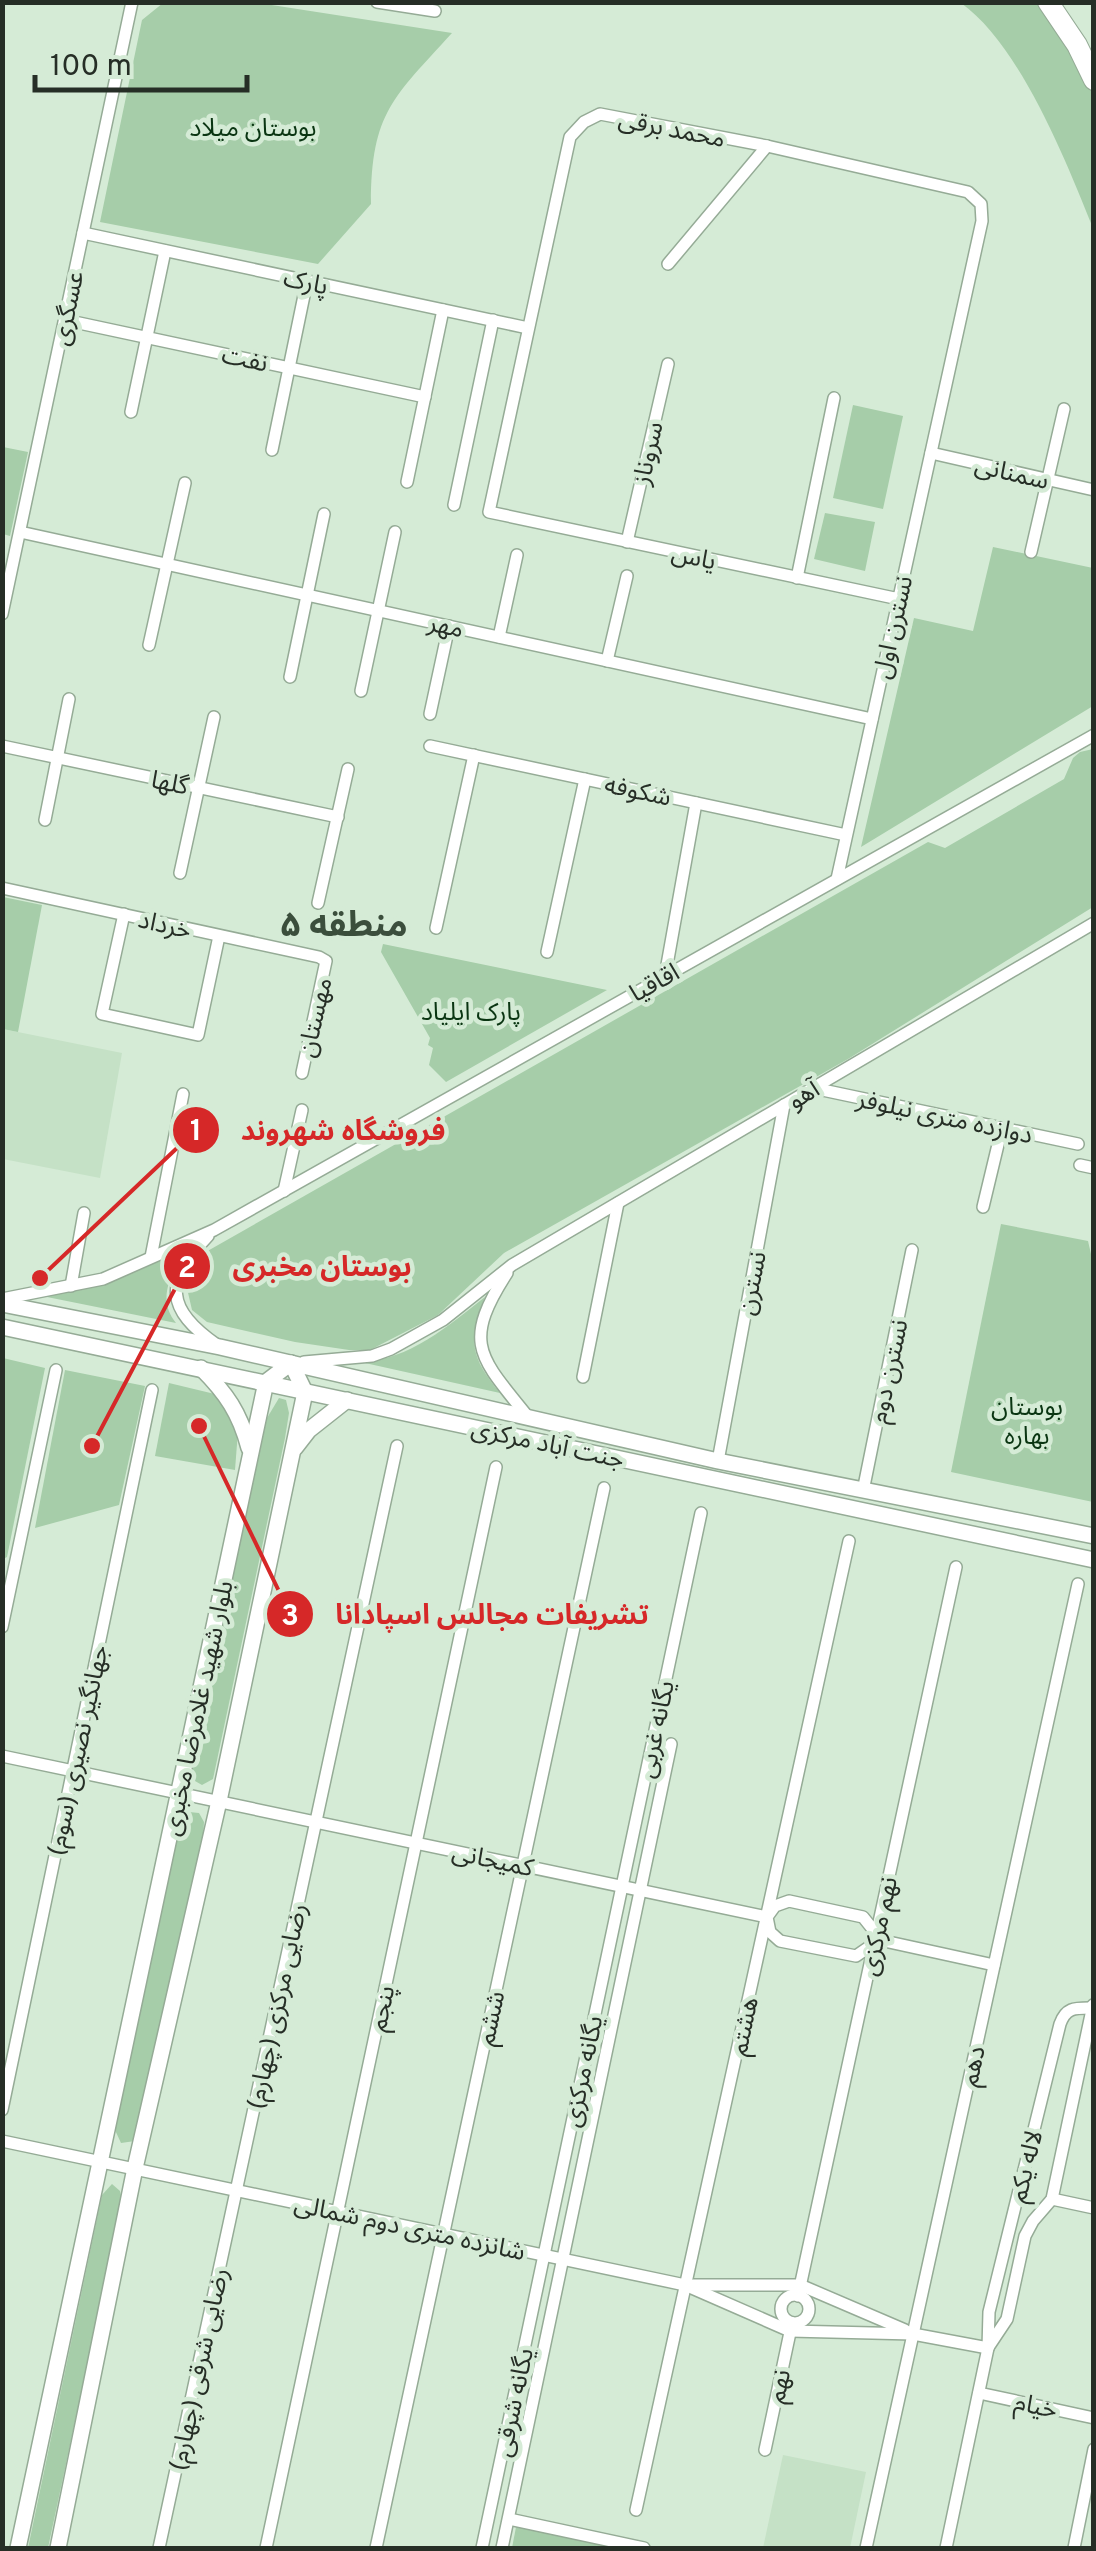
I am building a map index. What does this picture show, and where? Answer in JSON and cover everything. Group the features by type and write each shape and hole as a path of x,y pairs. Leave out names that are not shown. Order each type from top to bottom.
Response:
{"highway":[{"path":"1048,2 1077,45 1094,80"}],"main road":[{"name":"جنت آباد مرکزی","path":"2,1302 220,1347 718,1461 1094,1536"},
{"name":"جنت آباد مرکزی","path":"2,1327 1094,1560"},
{"path":"266,1382 291,1363 305,1392"},
{"path":"200,1368 229,1396 252,1455"},
{"name":"بلوار شهید غلامرضا مخبری","path":"18,2548 266,1382"},
{"name":"بلوار شهید غلامرضا مخبری","path":"58,2548 135,2168 219,1801 305,1392"},
{"path":"292,1451 309,1430 346,1400"},
{"path":"1038,1548 1041,1526"}],"street":[{"name":"عسگری","path":"2,614 132,2"},
{"path":"377,2 435,11"},
{"name":"محمد برقی","path":"489,512 570,136 584,122 600,114 768,146 968,192 980,204 982,220 949,376"},
{"path":"668,264 768,146"},
{"name":"پارک","path":"83,233 528,328"},
{"path":"131,412 165,251"},
{"path":"272,450 306,281"},
{"path":"407,482 443,310"},
{"name":"نفت","path":"65,320 425,396"},
{"path":"454,504 493,320"},
{"name":"سروناز","path":"627,542 668,364"},
{"name":"نسترن اول","path":"838,879 949,376"},
{"path":"797,578 834,398"},
{"path":"1031,552 1064,409"},
{"name":"سمنانی","path":"931,454 1094,490"},
{"path":"149,646 184,483"},
{"name":"یاس","path":"489,512 898,599"},
{"path":"290,678 324,514"},
{"name":"مهر","path":"20,532 872,719"},
{"path":"361,691 395,532"},
{"path":"499,637 516,555"},
{"path":"607,661 627,576"},
{"path":"430,714 449,626"},
{"path":"44,820 69,699"},
{"path":"180,873 214,717"},
{"name":"اقاقیا","path":"2,1302 103,1279 214,1230 1094,735"},
{"name":"گلها","path":"2,746 338,817"},
{"name":"شکوفه","path":"430,746 846,835"},
{"path":"436,928 474,755"},
{"path":"318,903 348,769"},
{"path":"547,952 586,779"},
{"path":"665,976 696,802"},
{"name":"خرداد","path":"2,888 326,961"},
{"path":"124,914 102,1014 198,1035 219,936"},
{"name":"آهو","path":"291,1363 372,1356 391,1349 443,1320 512,1265 1094,923"},
{"name":"مهستان","path":"302,1074 326,961"},
{"name":"دوازده متری نیلوفر","path":"812,1088 1078,1144"},
{"path":"151,1256 184,1094"},
{"name":"نسترن","path":"718,1461 784,1105"},
{"path":"284,1191 302,1110"},
{"path":"983,1207 1002,1128"},
{"path":"583,1376 618,1203"},
{"path":"72,1286 84,1213"},
{"path":"214,1230 185,1262 177,1297 184,1318 220,1347"},
{"name":"نسترن دوم","path":"863,1492 912,1250"},
{"path":"512,1265 486,1305 480,1344 488,1366 528,1418"},
{"path":"2,1628 56,1370"},
{"name":"جهانگیر نصیری (سوم)","path":"2,2110 152,1390"},
{"name":"رضایی مرکزی (چهارم)","path":"237,2190 398,1446"},
{"name":"پنجم","path":"266,2548 496,1467"},
{"name":"ششم","path":"376,2548 604,1488"},
{"name":"یگانه غربی","path":"621,1886 702,1513"},
{"name":"هشتم","path":"636,2510 849,1541"},
{"name":"نهم مرکزی","path":"799,2290 956,1567"},
{"name":"دهم","path":"866,2548 1078,1584"},
{"name":"یگانه غربی","path":"640,1890 671,1744"},
{"name":"کمیجانی","path":"2,1756 766,1917"},
{"name":"یگانه مرکزی","path":"544,2255 621,1886"},
{"name":"یگانه مرکزی","path":"561,2258 640,1890"},
{"path":"789,1901 857,1914 869,1920 875,1939 868,1950 856,1956 787,1944 770,1932 766,1917 775,1906 789,1901"},
{"path":"875,1939 994,1965"},
{"name":"لاله یکم","path":"946,2548 988,2348 989,2312 1060,2024 1071,2008 1093,2005 1052,2198 1029,2228 1007,2319 988,2348"},
{"name":"شانزده متری دوم شمالی","path":"2,2140 686,2285 791,2327 913,2334 988,2348"},
{"name":"رضایی شرقی (چهارم)","path":"159,2548 237,2190"},
{"path":"1052,2198 1094,2208"},
{"name":"یگانه شرقی","path":"482,2548 544,2255"},
{"name":"یگانه شرقی","path":"502,2548 561,2258"},
{"name":"شانزده متری دوم شمالی","path":"686,2285 799,2290 913,2334"},
{"path":"799,2290 808,2310 805,2318 791,2327 781,2307 799,2290"},
{"name":"نهم","path":"764,2450 791,2327"},
{"name":"خیام","path":"978,2393 1094,2418"},
{"path":"1074,2548 1094,2448"},
{"path":"508,2519 644,2548"}],"shaded area":[{"path":"3,1029 122,1053 100,1178 3,1159"},
{"path":"783,2455 866,2472 850,2548 763,2548"}],"green space":[{"name":"بوستان میلاد","path":"252,2 452,33 390,108 376,147 371,204 318,264 100,222 142,20 163,3"},
{"path":"961,3 1040,3 1074,53 1093,94 1093,228 1055,138 1022,75 983,22"},
{"path":"853,405 903,416 883,509 833,498"},
{"path":"3,447 28,452 10,536 3,534"},
{"path":"825,513 875,522 865,571 814,559"},
{"path":"993,547 1093,568 1093,706 861,847 914,618 973,631"},
{"path":"1093,749 1093,907 848,1059 504,1253 438,1315 370,1350 349,1350 207,1322 192,1310 186,1284 191,1266 204,1253 928,842 945,848 1064,779 1073,758"},
{"path":"3,897 42,905 18,1032 3,1029"},
{"name":"پارک ایلیاد","path":"383,944 607,990 446,1082 429,1065 433,1048 428,1045 430,1038 381,952"},
{"name":"بوستان بهاره","path":"1001,1224 1088,1241 1094,1267 1093,1502 951,1472"},
{"path":"191,1243 173,1272 167,1292 167,1303 176,1323 42,1296 120,1278"},
{"path":"485,1297 476,1325 475,1348 483,1369 500,1393 356,1361 409,1350"},
{"path":"3,1358 45,1368 7,1557 3,1559"},
{"path":"65,1370 145,1386 119,1505 35,1528"},
{"path":"169,1383 223,1396 238,1431 235,1470 155,1456"},
{"path":"279,1398 286,1400 289,1413 285,1438 213,1779 202,1785 195,1781 192,1767 267,1418"},
{"path":"189,1812 199,1813 204,1822 203,1837 135,2141 121,2143 115,2130 176,1833"},
{"path":"112,2184 120,2191 122,2201 48,2548 28,2548 102,2195"},
{"path":"516,2527 615,2548 512,2548"}],"place":[{"name":"فروشگاه شهروند","path":"40,1278"},
{"name":"تشریفات مجالس اسپادانا","path":"199,1426"},
{"name":"بوستان مخبری","path":"92,1446"}],"district":[{"name":"منطقه ۵","path":"344,924"}]}
